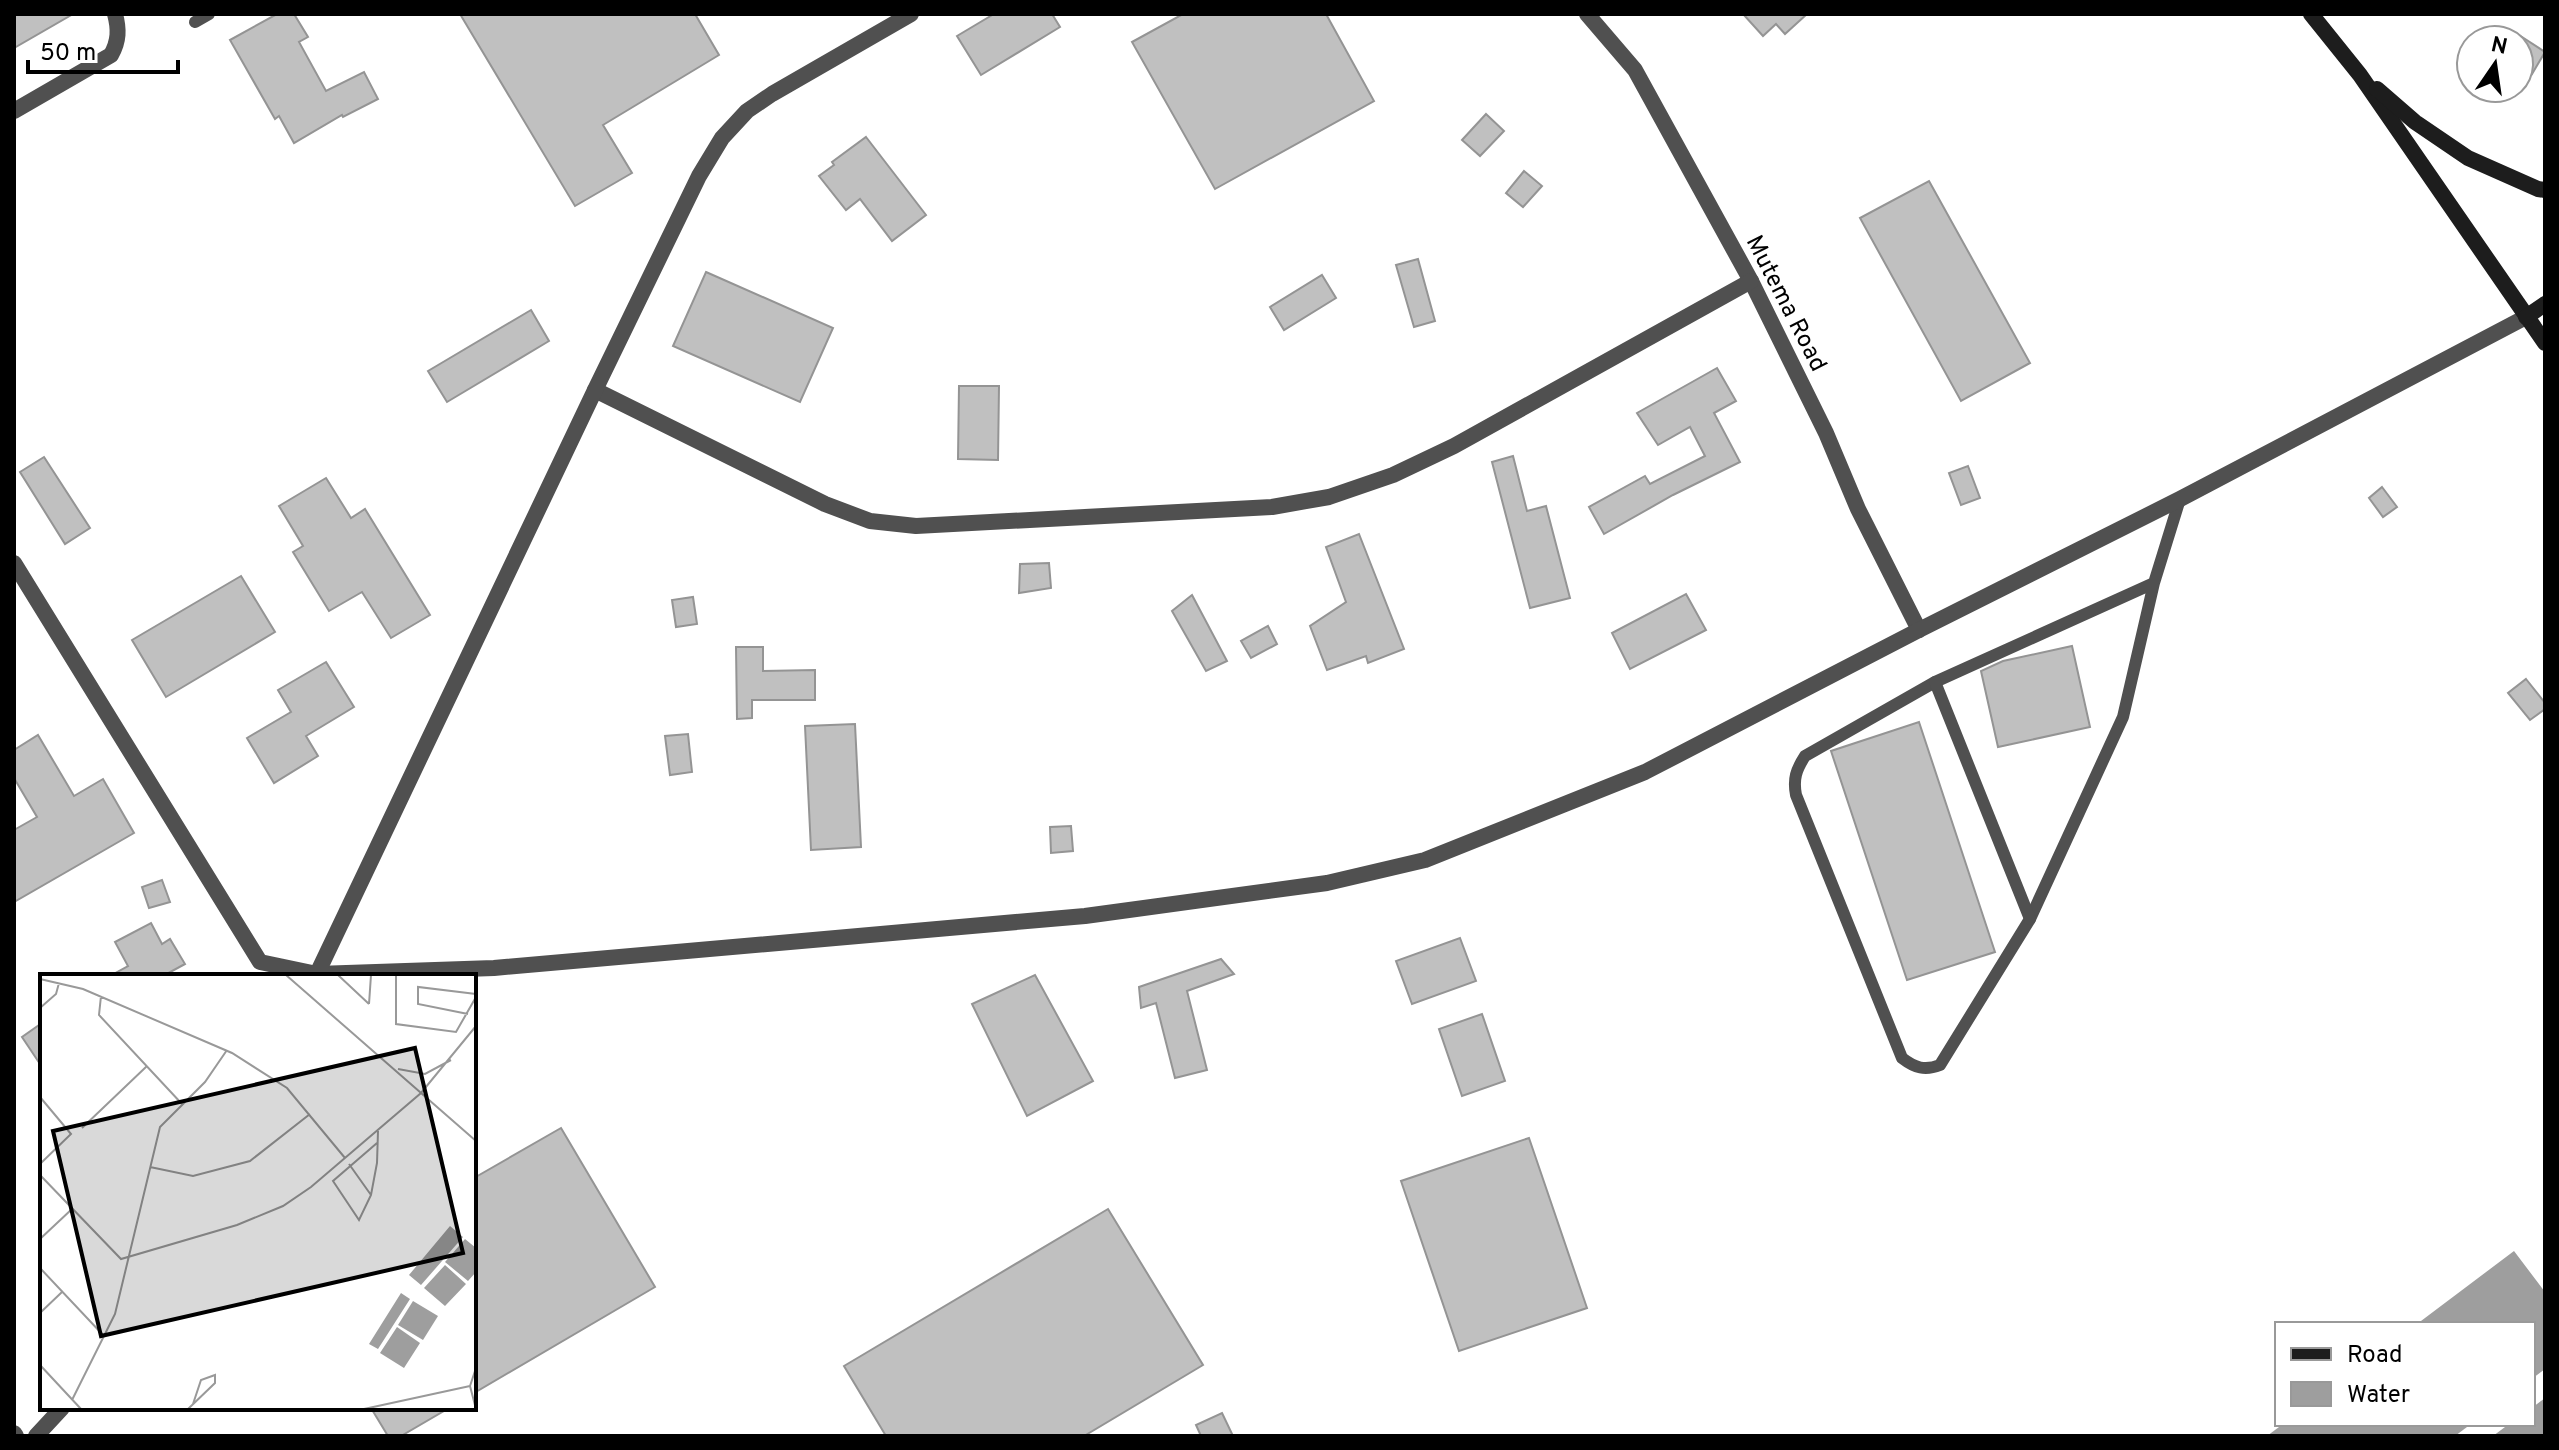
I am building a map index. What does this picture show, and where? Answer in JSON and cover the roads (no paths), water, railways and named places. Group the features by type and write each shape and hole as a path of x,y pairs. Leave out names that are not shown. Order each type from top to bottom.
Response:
{"main road":[{"path":"2311,14 2360,75 2545,343"},
{"path":"2360,75 2415,122 2468,158 2545,190"},
{"path":"2526,317 2545,304"}],"street":[{"path":"14,111 111,55 117,45 115,14"},
{"name":"Mutema Road","path":"1587,14 1635,70 1751,281 1826,433 1858,509 1919,630"},
{"path":"316,974 595,390 699,176 722,138 747,111 772,94 908,15"},
{"path":"595,390 825,504 870,521 916,526 1272,507 1329,497 1393,475 1442,452 1751,281"},
{"path":"341,974 494,968 1085,916 1327,883 1425,860 1612,787 2180,499 2526,317"},
{"path":"14,563 260,962 312,974"},
{"path":"36,1436 60,1410"}],"lane":[{"path":"195,22 209,14"},
{"path":"2154,583 1935,682 1805,756 1797,768 1794,781 1796,795 1902,1058 1912,1066 1928,1069 1940,1065 2030,919 2123,717 2154,583 2180,499"},
{"path":"1935,682 2030,919"}],"water":[{"path":"2514,1251 2545,1292 2545,1369 2535,1376 2535,1322 2420,1322"},
{"path":"2545,1398 2545,1436 2493,1436 2506,1426 2535,1426 2535,1406"},
{"path":"2280,1426 2468,1426 2455,1436 2267,1436"}]}
